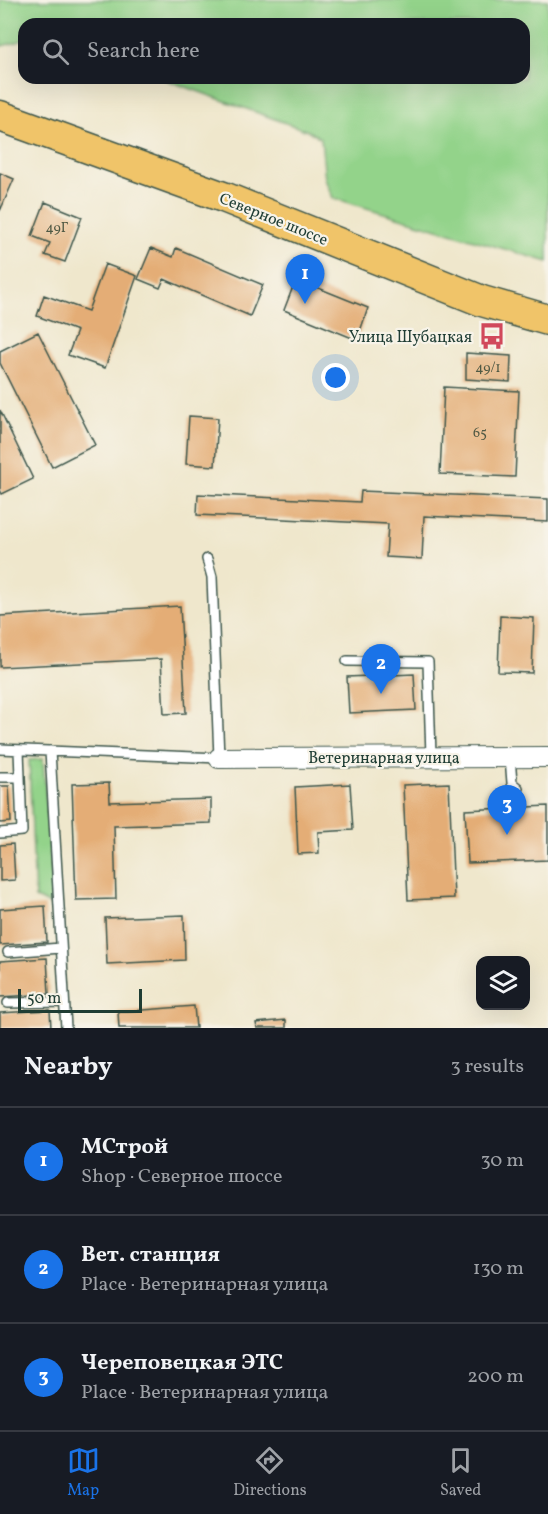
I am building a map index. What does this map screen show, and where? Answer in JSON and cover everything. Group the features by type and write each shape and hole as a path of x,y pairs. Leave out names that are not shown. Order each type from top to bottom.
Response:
{"main road":[{"name":"Северное шоссе","path":"0,116 226,198 482,301 548,320"}],"street":[{"name":"Ветеринарная улица","path":"219,758 548,757"}],"lane":[{"path":"0,749 219,758 212,577 207,559"},
{"path":"347,661 428,662 431,756"},
{"path":"0,833 22,831 19,750"},
{"path":"50,751 66,1028"},
{"path":"510,756 512,783 518,788"},
{"path":"0,777 20,777"},
{"path":"8,952 61,948"},
{"path":"8,1003 64,1002"}],"green space":[{"path":"0,0 548,0 548,262 333,198 325,179 321,138 308,131 178,84 530,84 530,18 18,18 18,42 1,46"},
{"path":"43,759 54,906 35,898 29,760"}],"building":[{"path":"0,173 14,179 0,211"},
{"path":"45,202 82,217 65,262 45,255 50,243 32,236"},
{"path":"151,248 173,257 176,248 263,285 250,316 164,279 160,288 138,279"},
{"path":"105,264 137,276 105,368 68,355 77,331 37,316 44,295 88,311"},
{"path":"296,279 368,308 357,340 284,310"},
{"path":"38,332 95,445 52,467 0,363 0,351"},
{"path":"466,353 511,356 510,382 466,379"},
{"path":"444,387 519,391 515,477 440,474"},
{"path":"0,410 33,479 2,494 0,490"},
{"path":"189,416 218,418 215,466 186,464"},
{"path":"361,491 548,499 548,522 424,516 422,559 386,557 388,524 197,515 198,494 360,502"},
{"path":"180,606 186,713 164,714 161,659 0,667 0,616"},
{"path":"500,616 534,618 532,673 498,672"},
{"path":"414,674 416,710 349,713 347,677"},
{"path":"109,783 110,802 211,799 211,823 114,826 116,899 76,900 72,784"},
{"path":"449,783 454,898 408,900 403,785"},
{"path":"350,784 353,830 318,832 319,853 298,854 295,787"},
{"path":"0,786 9,786 11,822 0,823"},
{"path":"548,806 548,860 468,863 465,810"},
{"path":"13,844 15,880 0,881 0,845"},
{"path":"45,906 47,942 0,945 0,909"},
{"path":"184,915 185,960 107,964 105,918"},
{"path":"47,958 49,994 0,997 0,961"},
{"path":"194,1006 196,1028 119,1028 118,1012"},
{"path":"50,1010 51,1028 0,1028 0,1013"},
{"path":"286,1020 286,1028 257,1028 256,1023"}],"place":[{"name":"МСтрой","path":"305,304"},
{"name":"Улица Шубацкая","path":"492,336"},
{"name":"Вет. станция","path":"381,694"},
{"name":"Череповецкая ЭТС","path":"507,835"}]}
